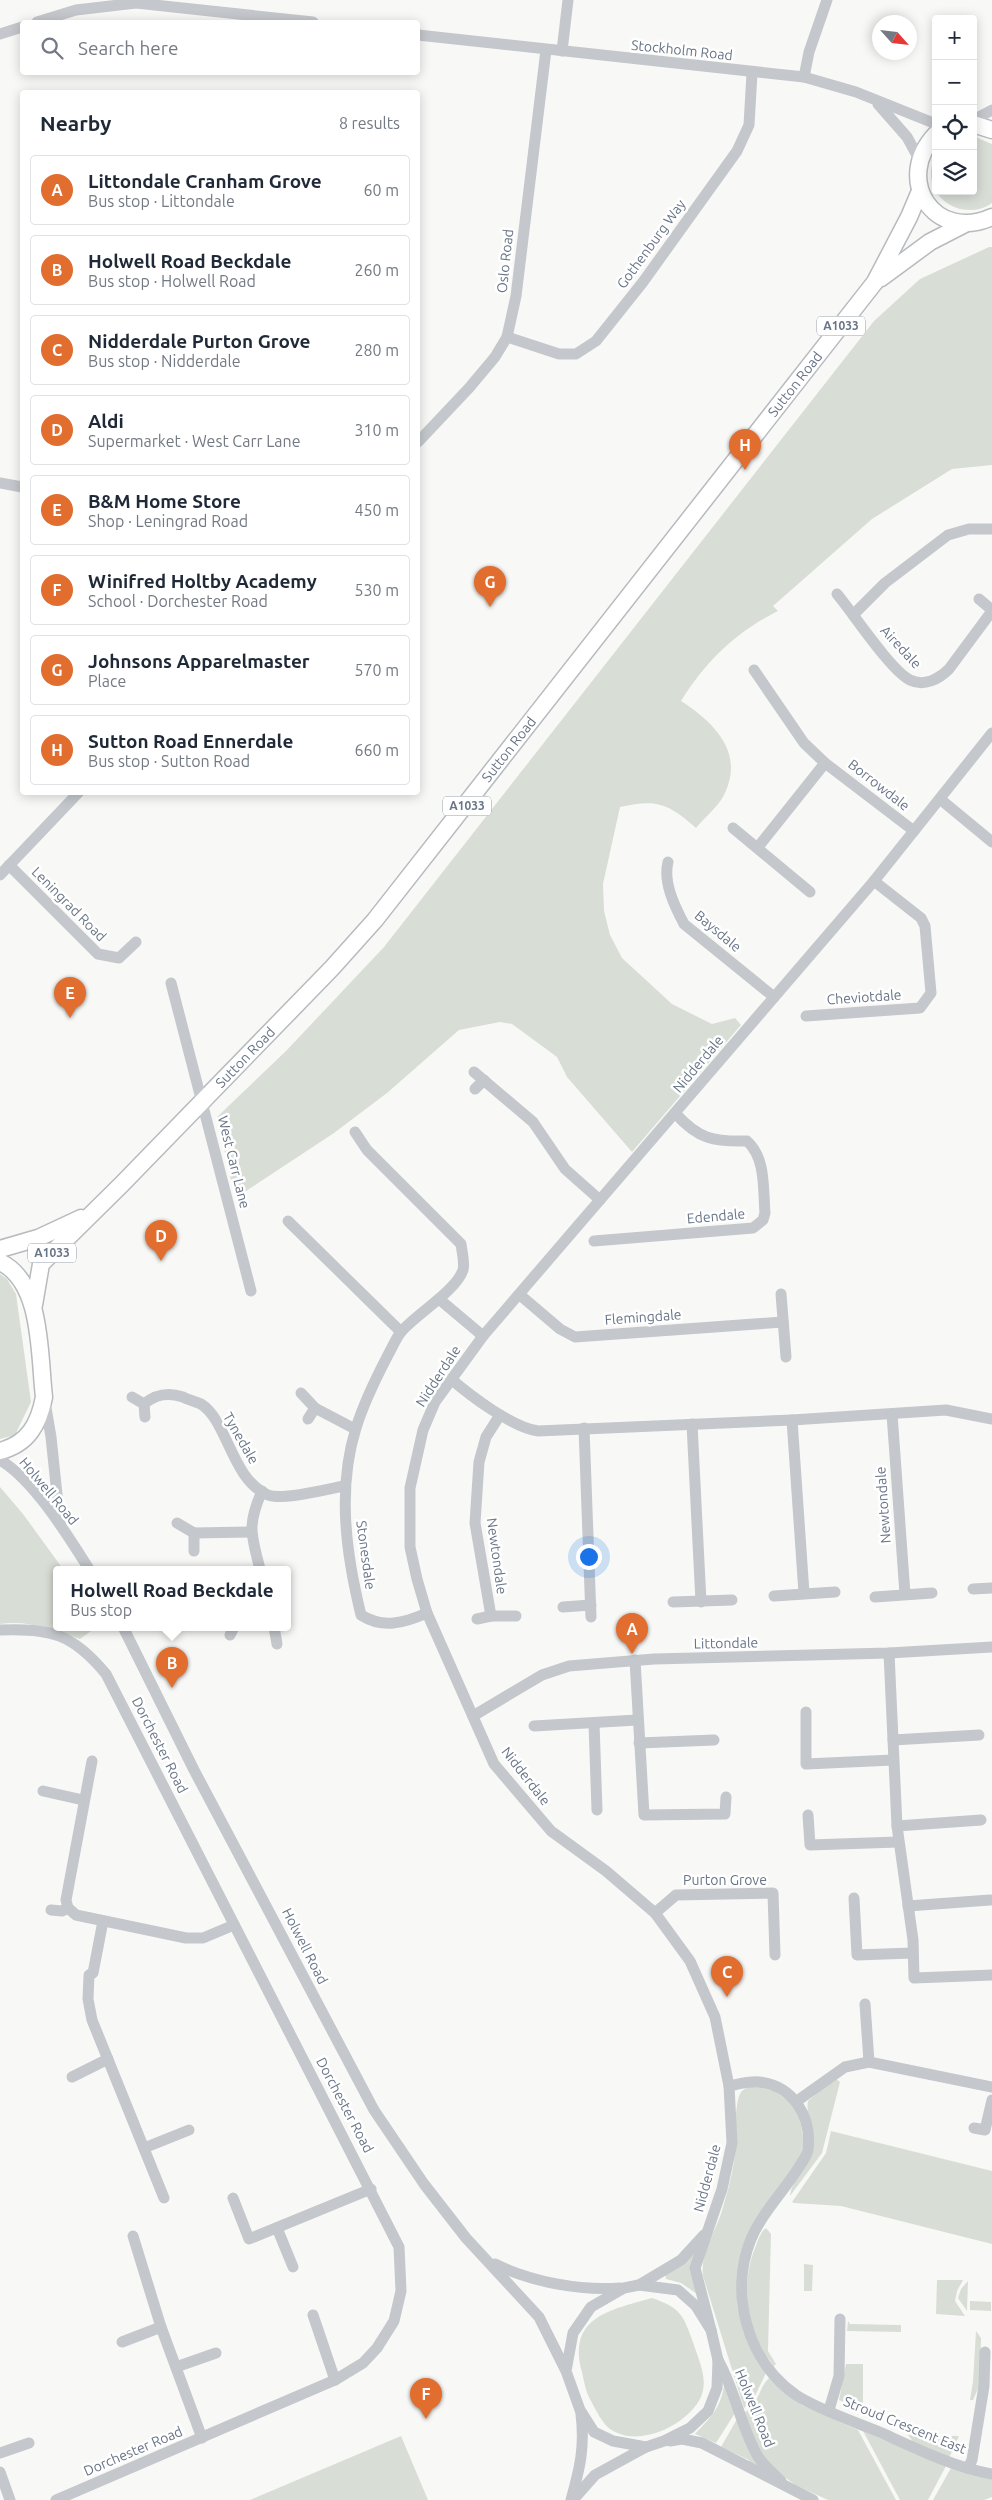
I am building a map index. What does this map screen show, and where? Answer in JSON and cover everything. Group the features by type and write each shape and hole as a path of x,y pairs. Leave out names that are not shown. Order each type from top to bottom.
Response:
{"highway":[{"path":"977,125 992,130"},
{"path":"932,138 926,145 919,159 917,175 920,192 927,204 937,214 950,221 965,224 978,223 992,218"},
{"name":"A1033","path":"875,282 910,217 920,192"},
{"name":"A1033","path":"875,282 930,242 965,224"},
{"name":"Sutton Road","path":"92,1214 332,968 375,920 875,282"},
{"name":"A1033","path":"0,1249 38,1238 92,1214"},
{"name":"A1033","path":"34,1305 41,1264 92,1214"},
{"path":"0,1262 16,1272 26,1285 34,1305 44,1398 41,1412 31,1433 14,1446 0,1451"}],"street":[{"path":"562,51 568,0"},
{"path":"804,78 809,52 827,0"},
{"path":"44,20 76,10 136,3 293,20"},
{"path":"0,34 20,28"},
{"name":"Stockholm Road","path":"420,35 804,78 830,83 932,123"},
{"name":"Oslo Road","path":"420,440 469,388 495,357 507,337 516,296 546,50"},
{"name":"Gothenburg Way","path":"507,337 558,354 576,354 596,342 643,282 737,150 749,125 752,73"},
{"path":"877,102 907,137 919,159"},
{"path":"977,118 992,110"},
{"path":"0,483 20,487"},
{"path":"854,614 885,583 948,535 968,529 992,529"},
{"name":"Airedale","path":"837,594 903,675 911,681 924,683 937,679 949,670 992,611 979,599"},
{"name":"Borrowdale","path":"755,679 804,743 825,762 914,830"},
{"name":"Nidderdale","path":"711,2330 695,2268 722,2189 732,2143 729,2086 715,2017 690,1961 655,1914 606,1871 552,1831 494,1764 427,1613 410,1547 410,1488 422,1430 435,1402 483,1336 874,881 992,733"},
{"path":"758,847 825,762"},
{"path":"0,875 76,795"},
{"path":"940,799 992,842"},
{"path":"733,828 810,892"},
{"name":"Leningrad Road","path":"9,865 98,954 119,958 136,942"},
{"name":"Baysdale","path":"663,869 675,907 684,924 774,997"},
{"name":"Cheviotdale","path":"806,1016 920,1008 931,993 925,926 921,918 874,881"},
{"name":"West Carr Lane","path":"171,983 251,1291"},
{"path":"474,1072 533,1122 565,1169 600,1200"},
{"path":"475,1090 484,1080"},
{"name":"Edendale","path":"594,1241 753,1228 763,1220 765,1213 761,1164 754,1147 747,1141 719,1141 695,1133 675,1113"},
{"name":"Stonesdale","path":"355,1132 367,1150 461,1244 464,1259 462,1271 439,1299 401,1332 375,1380 355,1429 344,1486 350,1566 361,1615 372,1622 385,1625 408,1621 427,1613"},
{"path":"288,1221 401,1332"},
{"path":"781,1294 786,1358"},
{"name":"Flemingdale","path":"520,1295 560,1329 575,1337 783,1322"},
{"path":"439,1299 483,1336"},
{"path":"451,1379 500,1415 524,1429 538,1431 792,1420 946,1410 992,1419"},
{"name":"Tynedale","path":"144,1404 153,1396 173,1393 202,1405 216,1422 237,1464 250,1481 262,1491"},
{"path":"301,1393 315,1408 355,1429"},
{"path":"132,1396 144,1404 145,1417"},
{"path":"44,1398 51,1437 60,1523"},
{"path":"308,1419 315,1408"},
{"name":"Newtondale","path":"892,1414 905,1594"},
{"name":"Newtondale","path":"491,1616 475,1523 479,1462 486,1437 500,1415"},
{"path":"792,1420 804,1592"},
{"path":"692,1424 701,1602"},
{"path":"563,1607 591,1611 584,1428"},
{"name":"Holwell Road","path":"0,1460 13,1468 60,1523 87,1566"},
{"path":"259,1566 250,1532 253,1511 262,1491 270,1496 344,1486"},
{"path":"178,1523 194,1533 250,1532"},
{"path":"194,1533 194,1551"},
{"path":"973,1588 992,1588"},
{"path":"774,1596 804,1592 835,1592"},
{"path":"874,1597 932,1593"},
{"path":"673,1602 732,1600"},
{"name":"Newtondale","path":"477,1619 491,1616 516,1616"},
{"name":"Dorchester Road","path":"0,1630 32,1628 54,1634 87,1652 106,1674 399,2247 401,2291 394,2321 377,2348 363,2363 335,2380 56,2500"},
{"name":"Holwell Road","path":"125,1631 194,1770 374,2110 424,2184 466,2238 539,2316 566,2371"},
{"path":"275,1631 277,1644"},
{"name":"Littondale","path":"473,1716 542,1676 569,1666 635,1660 889,1653 992,1647"},
{"path":"889,1653 898,1842 908,1906 914,1978 992,1975"},
{"path":"635,1660 644,1815 725,1814 726,1797"},
{"path":"806,1712 806,1764 893,1760"},
{"path":"540,1722 594,1723 637,1720"},
{"path":"594,1723 597,1810"},
{"path":"893,1740 979,1736"},
{"path":"639,1744 714,1740"},
{"path":"92,1761 83,1800 66,1900 68,1908 76,1915 186,1938 203,1938 222,1932 234,1925"},
{"path":"44,1791 83,1800"},
{"path":"808,1815 810,1845 898,1842"},
{"path":"897,1826 981,1820"},
{"name":"Purton Grove","path":"655,1914 676,1895 773,1893 775,1955"},
{"path":"854,1898 857,1956 912,1953"},
{"path":"908,1906 990,1900"},
{"path":"50,1910 62,1911 68,1908"},
{"path":"103,1921 92,1973 89,1975 88,1999 92,2020 164,2198"},
{"path":"865,2004 869,2062"},
{"path":"72,2077 108,2059"},
{"path":"796,2101 845,2067 869,2062 992,2087"},
{"name":"Stroud Crescent East","path":"729,2086 757,2081 775,2085 796,2101 807,2122 808,2152 751,2239 745,2260 742,2307 747,2328 771,2372 796,2395 968,2468 992,2474"},
{"path":"974,2128 985,2130 992,2100"},
{"path":"144,2148 188,2130"},
{"path":"233,2198 250,2239 371,2189"},
{"path":"277,2228 293,2267"},
{"name":"Nidderdale","path":"639,2285 681,2260 707,2232"},
{"path":"133,2236 161,2327 202,2438"},
{"name":"Holwell Road","path":"489,2261 512,2273 591,2290 624,2288"},
{"path":"572,2500 595,2475 646,2447 664,2441 690,2428 708,2411 717,2388 718,2360 711,2330 696,2306 678,2290 639,2285 624,2288 591,2307 574,2333 566,2371 580,2410 594,2432 613,2441 646,2447"},
{"path":"313,2315 335,2380"},
{"name":"Stroud Crescent East","path":"829,2410 839,2376 840,2319"},
{"path":"122,2342 161,2327"},
{"name":"Stroud Crescent East","path":"968,2468 972,2460 984,2386 985,2352"},
{"path":"176,2367 216,2353"},
{"name":"Holwell Road","path":"718,2360 728,2378 739,2414 758,2456 787,2488"},
{"path":"572,2500 582,2463 583,2437 580,2410"},
{"name":"Holwell Road","path":"664,2441 682,2439 702,2443 813,2500"},
{"path":"0,2453 29,2443"},
{"path":"0,2472 10,2500"}],"shaded area":[{"path":"977,138 992,144 992,203 980,209 967,210 955,207 944,201 939,195 977,195"},
{"path":"992,247 992,465 952,469 872,519 773,606 778,611 735,638 701,673 681,701 715,729 729,753 731,766 730,780 724,795 715,808 696,828 677,813 661,805 643,803 620,807 603,884 604,911 610,935 622,958 672,1004 712,1024 735,1018 741,1025 632,1152 567,1077 557,1057 512,1024 500,1022 459,1030 387,1093 334,1133 243,1193 231,1180 217,1117 286,1051 384,947 874,321 920,279"},
{"path":"0,1274 7,1279 16,1294 31,1402 15,1435 0,1439"},
{"path":"0,1487 23,1514 61,1566 53,1566 53,1630 21,1623 0,1624"},
{"path":"56,1631 91,1631 80,1639"},
{"path":"835,2078 840,2082 822,2153 790,2196 794,2183 808,2160 813,2147 814,2141 807,2106 808,2101"},
{"path":"756,2086 774,2091 789,2101 799,2113 804,2143 800,2158 786,2178 737,2280 737,2305 744,2333 766,2373 753,2400 744,2408 703,2276 703,2268 708,2244 721,2214 734,2162 736,2113 739,2096 745,2089"},
{"path":"831,2131 992,2171 992,2244 841,2206 792,2202 826,2153"},
{"path":"766,2228 771,2234 768,2351 776,2364 774,2366 758,2340 752,2325 747,2294 750,2263 759,2237"},
{"path":"693,2254 695,2255 697,2294 681,2283 666,2279 665,2273"},
{"path":"804,2264 813,2265 812,2291 804,2291"},
{"path":"937,2280 963,2280 957,2291 955,2301 965,2316 936,2314"},
{"path":"968,2281 967,2311 958,2298 961,2289"},
{"path":"652,2298 675,2309 683,2319 702,2369 703,2390 695,2407 674,2425 648,2435 621,2435 605,2424 588,2394 579,2354 581,2339 586,2328 607,2312"},
{"path":"970,2301 991,2302 991,2311 970,2310"},
{"path":"848,2321 850,2324 901,2325 901,2332 847,2331"},
{"path":"976,2331 981,2338 980,2384 973,2400 970,2400 973,2381"},
{"path":"846,2364 863,2364 863,2411 839,2400"},
{"path":"769,2378 802,2405 858,2430 896,2500 828,2500 795,2485 773,2468 761,2454 744,2413 756,2400"},
{"path":"724,2385 727,2386 735,2413 716,2443 695,2434 710,2418 723,2393"},
{"path":"737,2419 763,2468 748,2464 749,2460 721,2447"},
{"path":"863,2431 946,2466 928,2500 900,2500"},
{"path":"908,2435 959,2436 949,2458 914,2443"},
{"path":"401,2436 428,2500 250,2500"},
{"path":"951,2468 992,2479 992,2497 984,2500 933,2500"}],"place":[{"name":"Sutton Road Ennerdale","path":"745,470"},
{"name":"Johnsons Apparelmaster","path":"490,607"},
{"name":"B&M Home Store","path":"70,1018"},
{"name":"Aldi","path":"161,1261"},
{"name":"Littondale Cranham Grove","path":"632,1654"},
{"name":"Holwell Road Beckdale","path":"172,1688"},
{"name":"Nidderdale Purton Grove","path":"727,1997"},
{"name":"Winifred Holtby Academy","path":"426,2419"}]}
